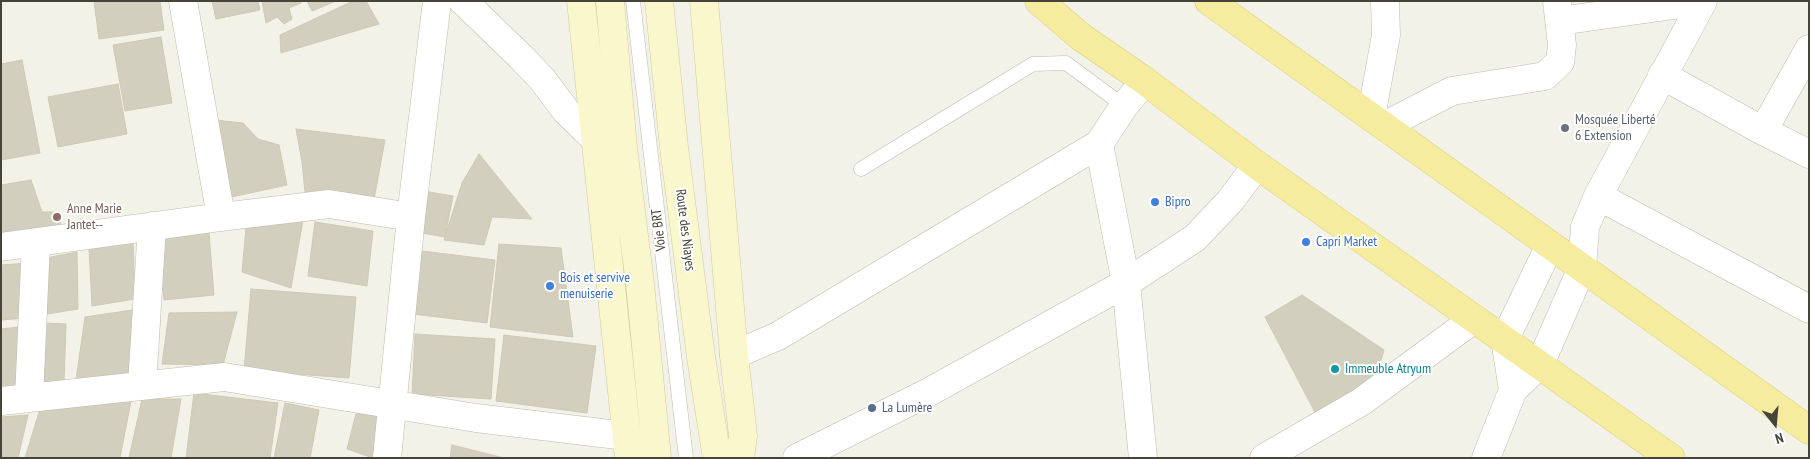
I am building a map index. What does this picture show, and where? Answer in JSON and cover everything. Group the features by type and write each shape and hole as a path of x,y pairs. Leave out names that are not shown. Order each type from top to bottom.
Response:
{"main road":[{"path":"581,1 627,447"},
{"path":"610,1 623,148 640,284 657,458"},
{"name":"Route des Niayes","path":"660,1 674,147 701,356 717,458"},
{"path":"704,1 734,355 743,436 740,458"},
{"path":"1039,1 1081,37 1145,81 1258,165 1671,458"},
{"path":"1209,1 1809,430"}],"street":[{"path":"183,1 221,217"},
{"path":"387,458 411,217 437,1"},
{"path":"463,1 532,68 566,111 596,140"},
{"path":"1385,1 1386,36 1378,121 1452,91 1545,76 1560,62 1562,45 1559,11 1702,1"},
{"path":"1486,458 1513,390 1540,364 1582,268 1585,227 1598,196 1702,1"},
{"path":"1763,131 1809,49"},
{"path":"1662,75 1763,131 1809,154"},
{"path":"734,355 778,336 1099,144 1124,106 1145,81"},
{"path":"1099,144 1126,283 1142,458"},
{"path":"797,458 929,392 1126,283 1195,238 1230,201 1258,165"},
{"path":"1598,196 1809,309"},
{"path":"1,247 330,204 411,217"},
{"path":"142,386 152,226"},
{"path":"1513,390 1504,339 1550,245 1585,227"},
{"path":"28,398 36,243"},
{"path":"1264,458 1361,402 1474,319"},
{"path":"1,401 224,377 392,403 627,447"}],"lane":[{"name":"Voie BRT","path":"633,1 686,458"},
{"path":"861,168 1033,64 1066,63 1124,106"}],"building":[{"path":"94,1 160,1 164,30 99,39"},
{"path":"212,1 258,1 260,10 216,19"},
{"path":"262,1 300,1 301,3 289,8 292,19 284,24 277,17 266,23"},
{"path":"307,1 336,1 312,11"},
{"path":"353,1 366,1 379,24 281,53 280,35"},
{"path":"161,37 172,103 125,111 113,45"},
{"path":"22,60 40,153 1,160 1,64"},
{"path":"118,84 127,134 58,147 48,97"},
{"path":"206,119 243,123 258,139 279,145 287,185 222,199"},
{"path":"296,129 385,140 373,205 305,192"},
{"path":"479,154 532,219 492,217 484,245 444,240 462,183"},
{"path":"31,180 42,212 59,212 62,233 1,242 1,185"},
{"path":"429,192 453,196 445,237 422,233"},
{"path":"303,220 291,288 242,272 246,227"},
{"path":"315,222 373,231 367,286 308,276"},
{"path":"209,233 214,295 164,300 159,238"},
{"path":"133,241 135,299 92,306 89,248"},
{"path":"499,244 561,248 573,337 490,327"},
{"path":"422,251 495,260 487,323 413,314"},
{"path":"77,252 78,309 41,315 41,259"},
{"path":"29,263 25,318 1,320 1,265"},
{"path":"251,289 356,297 349,378 244,370"},
{"name":"Immeuble Atryum","path":"1302,295 1384,350 1373,388 1319,420 1265,317"},
{"path":"139,309 130,374 76,380 85,317"},
{"path":"237,312 223,365 162,364 169,313"},
{"path":"44,323 66,324 64,383 41,383"},
{"path":"28,326 24,384 1,387 1,329"},
{"path":"415,334 495,339 491,399 412,394"},
{"path":"504,335 596,346 587,413 496,401"},
{"path":"194,393 278,403 270,458 186,458"},
{"path":"142,399 181,399 171,458 129,458"},
{"path":"131,401 120,458 25,458 40,409"},
{"path":"285,403 319,410 310,458 274,458"},
{"path":"378,413 373,458 347,449 356,414"},
{"path":"28,415 18,458 1,458 1,417"},
{"path":"452,445 504,458 450,458"}],"place":[{"name":"Mosquée Liberté 6 Extension","path":"1565,128"},
{"name":"Bipro","path":"1155,202"},
{"name":"Anne Marie Jantet--","path":"57,217"},
{"name":"Capri Market","path":"1306,242"},
{"name":"Bois et servive menuiserie","path":"550,286"},
{"name":"Immeuble Atryum","path":"1335,369"},
{"name":"La Lumère","path":"872,408"}]}
